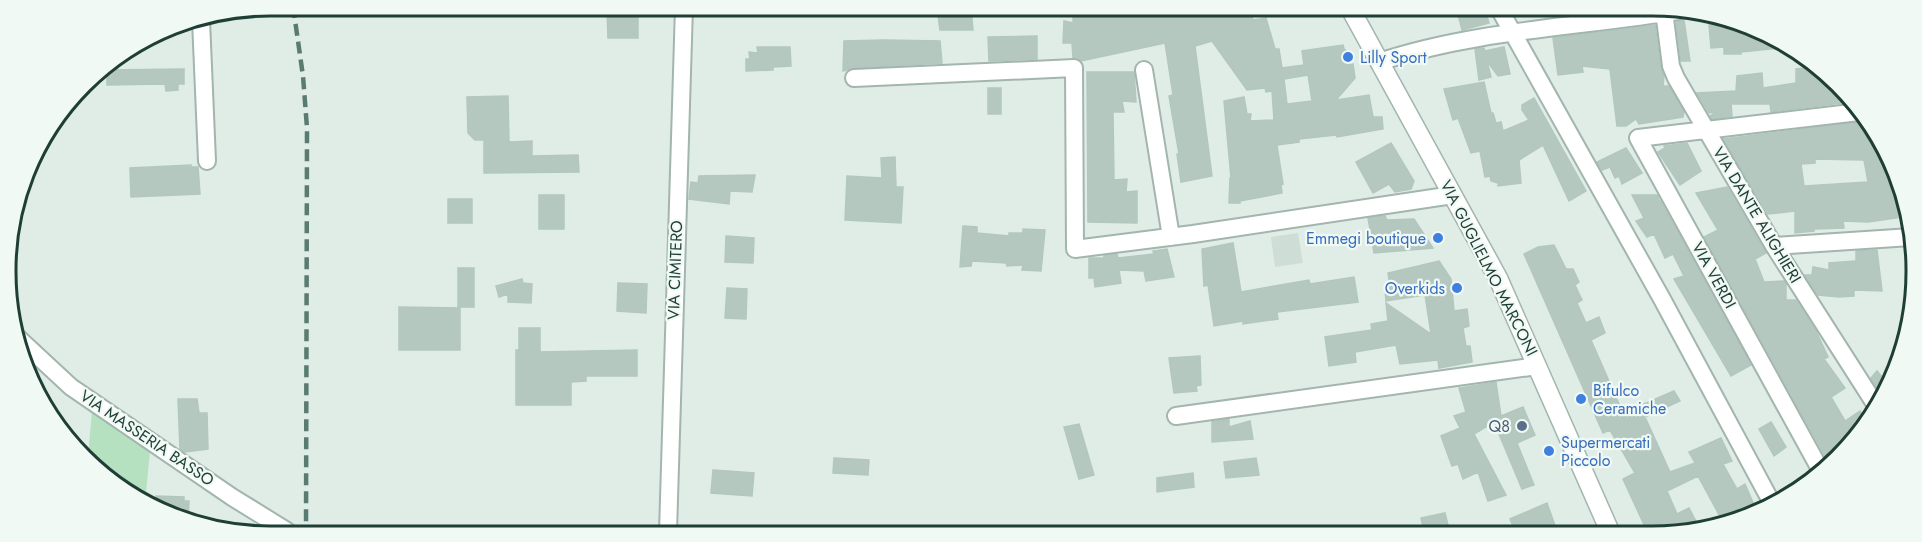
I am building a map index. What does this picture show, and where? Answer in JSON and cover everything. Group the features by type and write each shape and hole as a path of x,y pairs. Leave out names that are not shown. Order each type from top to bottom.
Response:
{"street":[{"name":"VIA CIMITERO","path":"668,526 684,16"},
{"name":"VIA GUGLIELMO MARCONI","path":"1354,16 1498,278 1607,526"},
{"path":"1503,16 1662,299 1768,496"},
{"path":"1379,62 1410,52 1512,33 1639,16"},
{"name":"VIA DANTE ALIGHIERI","path":"1669,17 1671,66 1774,246 1871,398"},
{"path":"201,26 207,161"},
{"path":"854,78 1074,68 1075,249 1454,195"},
{"path":"1144,70 1171,237"},
{"path":"1705,129 1850,113"},
{"name":"VIA VERDI","path":"1705,129 1638,138 1817,464"},
{"path":"1774,246 1903,238"},
{"name":"VIA MASSERIA BASSO","path":"28,347 71,387 232,497 279,526"},
{"path":"1176,416 1537,366"}],"shaded area":[{"path":"1298,233 1303,263 1275,267 1271,237"}],"green space":[{"path":"92,411 150,452 146,492 116,473 89,448"}],"building":[{"path":"607,16 638,16 638,38 608,38"},
{"path":"938,16 972,16 973,30 940,30"},
{"path":"1073,16 1252,16 1253,20 1266,18 1275,49 1279,49 1282,68 1304,65 1302,51 1343,45 1348,52 1350,65 1353,64 1355,78 1336,100 1369,95 1373,117 1382,117 1383,129 1337,137 1336,135 1299,139 1299,142 1277,145 1283,184 1281,185 1282,193 1240,201 1240,203 1229,203 1231,178 1224,101 1244,97 1247,114 1251,114 1250,121 1274,120 1272,91 1266,92 1265,88 1247,90 1212,41 1195,46 1212,176 1181,182 1177,154 1179,154 1169,96 1173,95 1165,43 1081,61 1073,58 1072,43 1063,43 1064,21 1073,23","holes":["1308,75 1312,101 1287,104 1284,79"]},
{"path":"1458,16 1487,16 1489,23 1462,30"},
{"path":"1684,20 1690,61 1681,61 1676,22"},
{"path":"1709,23 1733,30 1774,49 1741,52 1741,54 1724,54 1724,47 1711,48"},
{"path":"1655,25 1664,76 1663,86 1669,86 1684,112 1683,117 1639,124 1636,119 1626,126 1617,126 1610,69 1582,66 1583,72 1558,75 1553,38"},
{"path":"1037,36 1037,59 989,61 988,37"},
{"path":"844,41 940,41 942,63 854,68 843,71"},
{"path":"757,47 790,47 791,66 773,67 773,70 746,71 746,59 750,59 749,52 758,53"},
{"path":"1504,47 1510,74 1498,76 1487,61 1491,77 1479,80 1475,49 1484,48 1485,51"},
{"path":"184,69 184,84 178,84 178,90 166,91 165,84 107,85 107,77 115,70"},
{"path":"1796,69 1806,69 1842,103 1771,112 1770,104 1731,104 1732,116 1712,119 1710,116 1717,112 1709,113 1697,93 1736,91 1737,76 1762,73 1763,88 1796,83"},
{"path":"1087,72 1134,72 1136,102 1122,101 1124,112 1113,112 1114,180 1127,179 1126,192 1137,191 1137,223 1088,222"},
{"path":"1484,82 1491,113 1496,123 1501,122 1503,131 1529,120 1522,110 1522,105 1534,98 1586,191 1569,201 1543,145 1519,160 1521,183 1498,186 1498,183 1491,181 1490,176 1485,177 1480,151 1471,153 1458,118 1453,120 1444,89"},
{"path":"988,88 1001,88 1001,114 988,114"},
{"path":"508,96 509,142 532,141 532,156 578,155 579,172 484,173 484,140 475,140 468,133 467,97"},
{"path":"1858,122 1879,158 1892,189 1900,217 1868,222 1843,221 1844,228 1814,229 1814,231 1795,233 1795,211 1768,214 1723,139","holes":["1815,159 1864,160 1868,182 1804,186 1801,164 1815,163"]},
{"path":"1391,143 1414,181 1411,189 1395,192 1389,184 1373,193 1356,162"},
{"path":"1687,143 1701,171 1680,185 1658,152 1665,148 1664,146"},
{"path":"1626,148 1642,173 1622,184 1619,176 1615,178 1610,167 1602,170 1597,162"},
{"path":"895,157 896,187 903,187 901,223 845,220 847,176 882,178 881,158"},
{"path":"191,165 191,167 198,167 200,194 131,197 130,168"},
{"path":"755,175 752,192 730,191 729,204 689,199 691,182 698,183 699,176"},
{"path":"1727,187 1766,253 1755,259 1764,282 1784,281 1786,300 1796,300 1816,331 1828,357 1824,359 1845,388 1831,397 1845,421 1860,411 1862,414 1825,456 1704,237 1718,230 1696,193"},
{"path":"539,195 564,195 564,229 539,229"},
{"path":"1632,195 1657,195 1659,198 1656,200 1660,200 1751,365 1731,376 1674,279 1684,276 1673,254 1665,258 1654,234 1647,237 1636,221 1644,218"},
{"path":"448,199 472,199 472,223 448,223"},
{"path":"1385,216 1387,220 1414,219 1433,248 1374,253 1368,218"},
{"path":"963,226 977,227 977,233 1009,236 1009,233 1023,233 1023,229 1045,230 1041,271 1022,270 1023,265 1007,266 1006,263 972,261 971,266 960,267"},
{"path":"726,236 754,238 753,263 725,262"},
{"path":"1233,243 1241,292 1309,280 1310,284 1354,277 1358,302 1277,312 1278,319 1243,324 1243,321 1214,326 1208,285 1204,286 1202,249"},
{"path":"1554,245 1566,269 1573,269 1579,282 1575,285 1582,300 1577,303 1586,323 1599,317 1605,333 1591,340 1623,413 1674,391 1680,401 1645,417 1670,472 1695,463 1689,452 1721,438 1732,461 1723,464 1737,489 1745,484 1753,504 1720,516 1698,476 1667,491 1677,514 1689,508 1696,522 1645,526 1623,479 1635,473 1610,430 1603,433 1524,254 1538,247"},
{"path":"1167,249 1174,277 1146,281 1144,271 1119,270 1121,283 1095,287 1094,278 1089,278 1089,258 1104,258 1104,256 1117,254 1118,258 1154,254 1153,251"},
{"path":"1877,250 1882,291 1854,290 1854,296 1839,297 1818,295 1805,275 1812,275 1813,267 1829,270 1829,263 1856,261 1856,251"},
{"path":"1439,261 1451,279 1454,311 1467,309 1469,326 1463,328 1466,346 1470,346 1472,362 1439,368 1438,360 1400,364 1396,345 1355,352 1356,362 1329,366 1325,337 1372,330 1371,324 1388,321 1386,303 1431,334 1425,295 1386,301 1385,289 1390,286 1388,273"},
{"path":"458,268 474,268 474,307 458,307"},
{"path":"522,279 523,283 532,284 531,303 508,302 508,294 499,297 496,286"},
{"path":"618,283 647,284 646,313 617,311"},
{"path":"727,288 747,289 746,319 725,318"},
{"path":"399,307 460,308 460,350 399,350"},
{"path":"519,328 540,328 540,352 637,350 637,376 586,376 586,381 571,382 571,405 516,405 516,350 519,350"},
{"path":"1200,356 1201,385 1196,386 1197,391 1174,393 1169,358"},
{"path":"1877,371 1882,377 1877,388 1871,378"},
{"path":"1496,382 1501,416 1523,407 1535,435 1517,443 1534,485 1522,489 1494,422 1474,434 1506,495 1488,501 1478,472 1463,479 1458,464 1452,466 1441,436 1460,428 1454,416 1466,412 1459,388"},
{"path":"178,399 197,399 199,413 207,413 208,449 185,452 180,449"},
{"path":"1229,419 1229,427 1250,421 1253,439 1212,442 1212,422"},
{"path":"1771,422 1786,447 1774,456 1759,429"},
{"path":"1079,424 1094,475 1079,479 1064,427"},
{"path":"834,458 869,460 868,475 833,473"},
{"path":"1256,458 1259,475 1226,478 1224,462"},
{"path":"713,470 754,473 752,496 711,493"},
{"path":"1193,473 1194,487 1157,492 1157,478"},
{"path":"184,497 184,501 189,501 188,512 174,506 156,498"},
{"path":"1547,503 1555,526 1513,526 1510,519"},
{"path":"1445,513 1448,526 1423,526 1421,518"}],"railway":[{"path":"294,16 303,76 307,128 306,526"}],"place":[{"name":"Lilly Sport","path":"1348,57"},
{"name":"Emmegi boutique","path":"1438,238"},
{"name":"Overkids","path":"1457,288"},
{"name":"Bifulco Ceramiche","path":"1581,399"},
{"name":"Q8","path":"1522,426"},
{"name":"Supermercati Piccolo","path":"1549,451"}]}
